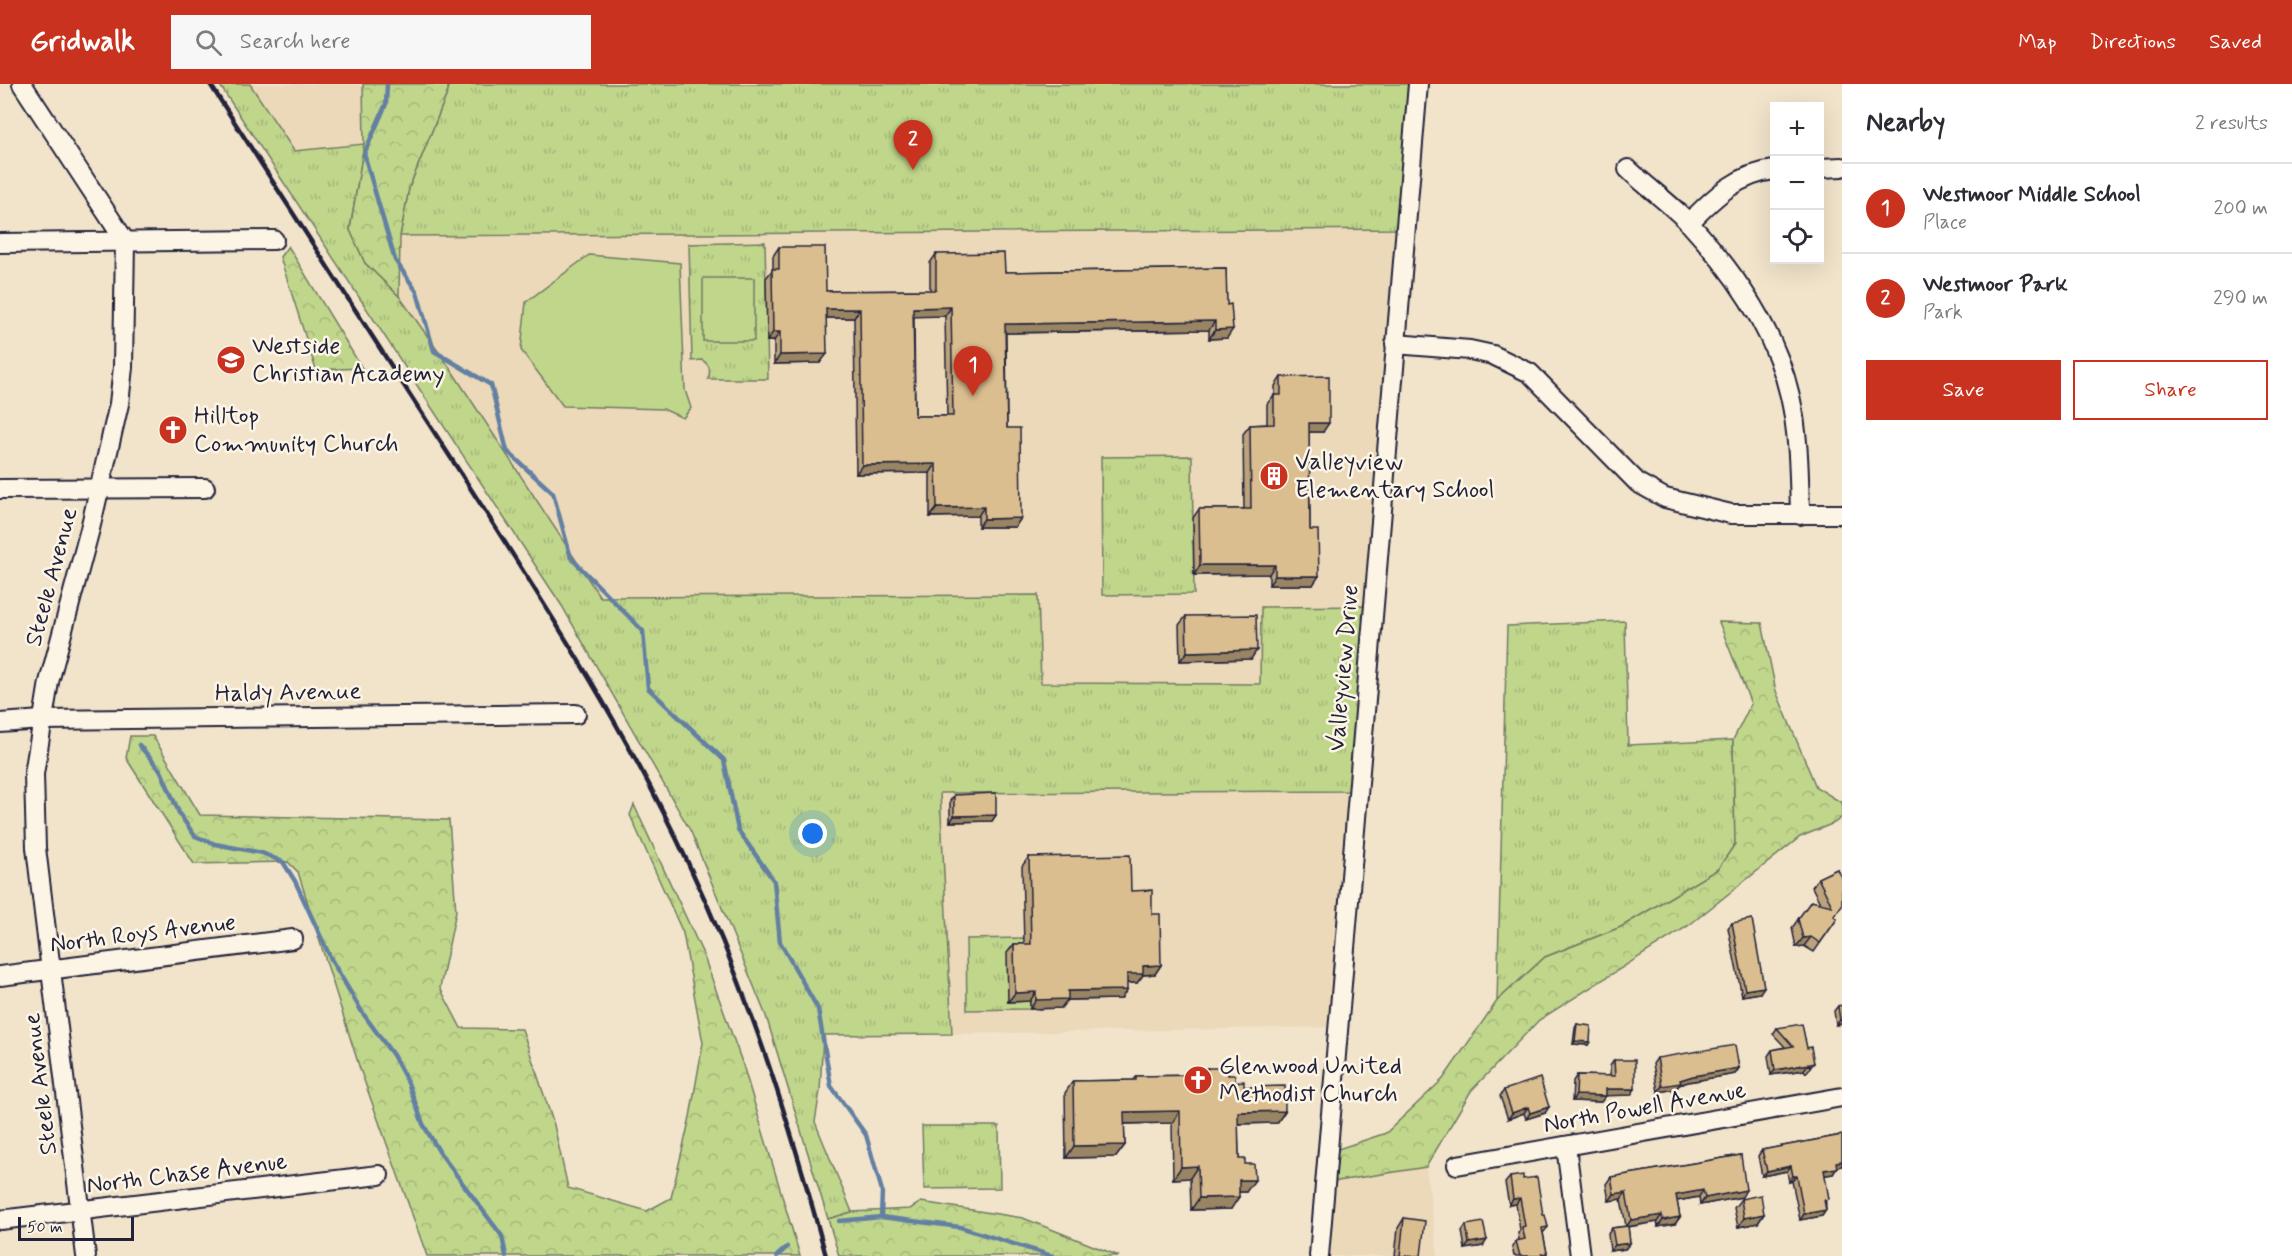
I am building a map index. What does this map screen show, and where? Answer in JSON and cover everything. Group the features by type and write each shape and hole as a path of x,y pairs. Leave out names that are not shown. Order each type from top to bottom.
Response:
{"street":[{"path":"22,84 125,241"},
{"name":"Valleyview Drive","path":"1318,1256 1418,84"},
{"path":"1824,168 1842,167"},
{"path":"1628,169 1689,223 1742,287 1762,323 1790,395 1796,435 1800,515"},
{"path":"1689,223 1726,188 1745,177 1770,171"},
{"path":"0,243 274,240"},
{"name":"Steele Avenue","path":"86,1256 36,848 34,774 49,682 100,487 118,404 123,367 125,241"},
{"path":"1395,344 1470,350 1493,355 1530,373 1638,483 1665,498 1731,514 1842,514"},
{"path":"0,489 205,488"},
{"name":"Haldy Avenue","path":"0,723 42,720 576,714"},
{"name":"North Roys Avenue","path":"0,976 293,939"},
{"name":"North Powell Avenue","path":"1457,1165 1842,1097"},
{"path":"1566,1146 1580,1256"},
{"name":"North Chase Avenue","path":"0,1220 379,1175"}],"shaded area":[{"path":"250,84 363,84 364,144 294,152"},
{"path":"1405,229 1373,606 1261,684 1041,683 1037,595 600,597 450,368 399,296 400,236"},
{"path":"1357,791 1339,1027 952,1034 940,793"},
{"path":"1426,1167 1438,1256 1319,1256 1325,1183"}],"green space":[{"path":"219,84 250,84 294,151 364,144 350,230 365,263 399,296 450,368 600,597 1038,595 1041,683 1260,684 1261,607 1373,606 1357,791 940,793 952,1034 823,1035 820,1091 815,1122 852,1212 828,1219 766,1016 691,832 562,606"},
{"path":"363,84 448,84 448,91 409,188 400,236 399,296 365,263 350,230 364,144"},
{"path":"448,84 1418,84 1405,229 400,236 409,188 448,91"},
{"path":"765,242 768,379 708,379 710,370 707,364 702,360 692,361 689,244"},
{"path":"288,246 362,368 316,370 280,257"},
{"path":"589,255 680,263 685,390 691,408 683,418 663,409 563,406 521,350 526,302"},
{"path":"703,278 754,278 754,341 703,341"},
{"path":"1192,456 1194,594 1102,595 1101,457"},
{"path":"1625,621 1628,745 1733,740 1735,844 1718,869 1621,927 1545,957 1497,1001 1507,626"},
{"path":"1719,622 1762,623 1776,691 1816,787 1842,803 1842,817 1834,823 1800,837 1688,926 1539,1020 1471,1091 1426,1167 1325,1183 1329,1152 1386,1133 1443,1079 1497,1001 1545,957 1621,927 1718,869 1735,844 1733,740 1751,704"},
{"path":"130,736 153,736 200,815 449,820 456,911 440,988 461,1028 522,1029 554,1125 568,1188 647,1211 671,1198 690,1117 703,1043 683,933 630,815 634,805 703,954 743,1065 800,1256 427,1256 360,1069 298,872 288,862 194,864 126,758"},
{"path":"1024,938 1029,941 1030,1009 967,1010 966,939"},
{"path":"922,1126 999,1126 1000,1188 924,1189"},
{"path":"921,1202 1023,1218 1119,1256 839,1256 828,1219 852,1212 910,1209"}],"building":[{"path":"779,247 825,247 826,291 936,290 936,254 1004,253 1005,272 1226,268 1227,305 1231,304 1233,329 1215,330 1215,321 1005,324 1007,428 1020,428 1021,518 984,519 984,507 937,508 936,464 862,465 860,309 826,309 827,354 780,355 780,332 773,332 772,269 779,269","holes":["951,307 953,416 915,416 913,308"]},
{"name":"Valleyview Elementary School","path":"1329,376 1329,423 1309,423 1310,530 1318,530 1319,576 1275,576 1275,565 1200,565 1199,509 1251,509 1250,425 1274,424 1274,395 1281,395 1281,377"},
{"path":"1256,615 1257,650 1187,652 1186,616"},
{"path":"996,793 996,815 954,816 954,795"},
{"path":"1130,855 1131,891 1152,890 1152,914 1160,914 1161,965 1143,966 1143,974 1127,974 1127,990 1068,991 1068,999 1036,1000 1036,992 1015,993 1014,944 1031,944 1029,857"},
{"path":"1837,869 1842,880 1842,905 1834,916 1837,919 1820,943 1811,937 1803,938 1798,919 1811,901 1832,906 1818,878"},
{"path":"1752,919 1764,987 1745,990 1732,923"},
{"path":"1842,1005 1842,1020 1840,1020 1838,1006"},
{"path":"1577,1024 1591,1026 1590,1042 1575,1041"},
{"path":"1802,1024 1807,1048 1811,1047 1814,1063 1810,1064 1810,1067 1808,1064 1775,1070 1772,1050 1793,1046 1777,1028"},
{"path":"1735,1045 1739,1068 1693,1076 1680,1080 1681,1083 1662,1086 1657,1058"},
{"path":"1614,1060 1635,1060 1635,1089 1606,1089 1606,1096 1576,1095 1577,1075 1615,1076"},
{"name":"Glenwood United Methodist Church","path":"1207,1068 1228,1068 1228,1075 1235,1075 1235,1082 1244,1081 1244,1087 1285,1086 1285,1111 1238,1112 1239,1159 1245,1159 1245,1164 1254,1164 1255,1180 1239,1180 1239,1197 1199,1198 1198,1166 1181,1167 1180,1111 1124,1112 1125,1145 1074,1146 1073,1081 1136,1080 1136,1076 1207,1075"},
{"path":"1540,1078 1549,1107 1530,1113 1528,1107 1512,1113 1504,1090"},
{"path":"1842,1135 1842,1161 1836,1162 1837,1168 1824,1170 1829,1199 1824,1200 1826,1210 1804,1214 1797,1176 1793,1176 1791,1166 1767,1171 1762,1150"},
{"path":"1741,1155 1746,1190 1705,1198 1703,1190 1676,1195 1680,1217 1663,1220 1662,1215 1631,1220 1626,1192 1614,1194 1611,1177"},
{"path":"1523,1175 1523,1179 1537,1177 1543,1215 1545,1215 1548,1227 1542,1228 1547,1253 1542,1256 1520,1256 1516,1241 1525,1239 1522,1227 1525,1226 1520,1198 1513,1199 1510,1177"},
{"path":"1761,1195 1764,1214 1744,1218 1741,1199"},
{"path":"1404,1218 1425,1221 1421,1256 1400,1256"},
{"path":"1483,1222 1487,1240 1469,1243 1466,1225"},
{"path":"1628,1226 1630,1243 1615,1245 1612,1228"}],"waterway":[{"path":"387,84 386,104 364,154 395,260 417,292 434,351 491,385 507,451 553,493 571,558 643,631 648,688 724,760 738,830 774,881 780,942 818,1009 831,1086 866,1135 882,1191 881,1217"},
{"path":"139,745 161,771 180,815 195,836 215,844 262,853 283,862 295,881 332,961 362,1012 393,1055 408,1083 423,1124 440,1153 502,1236 506,1256"},
{"path":"839,1221 881,1217 960,1227 1052,1256"},
{"path":"777,1256 787,1247"}],"railway":[{"path":"210,84 521,568 638,763 689,865 749,1009 798,1156 826,1256"}],"place":[{"name":"Westmoor Park","path":"913,170"},
{"name":"Westside Christian Academy","path":"231,360"},
{"name":"Westmoor Middle School","path":"973,396"},
{"name":"Hilltop Community Church","path":"173,430"},
{"name":"Valleyview Elementary School","path":"1274,476"},
{"name":"Glenwood United Methodist Church","path":"1198,1080"}]}
